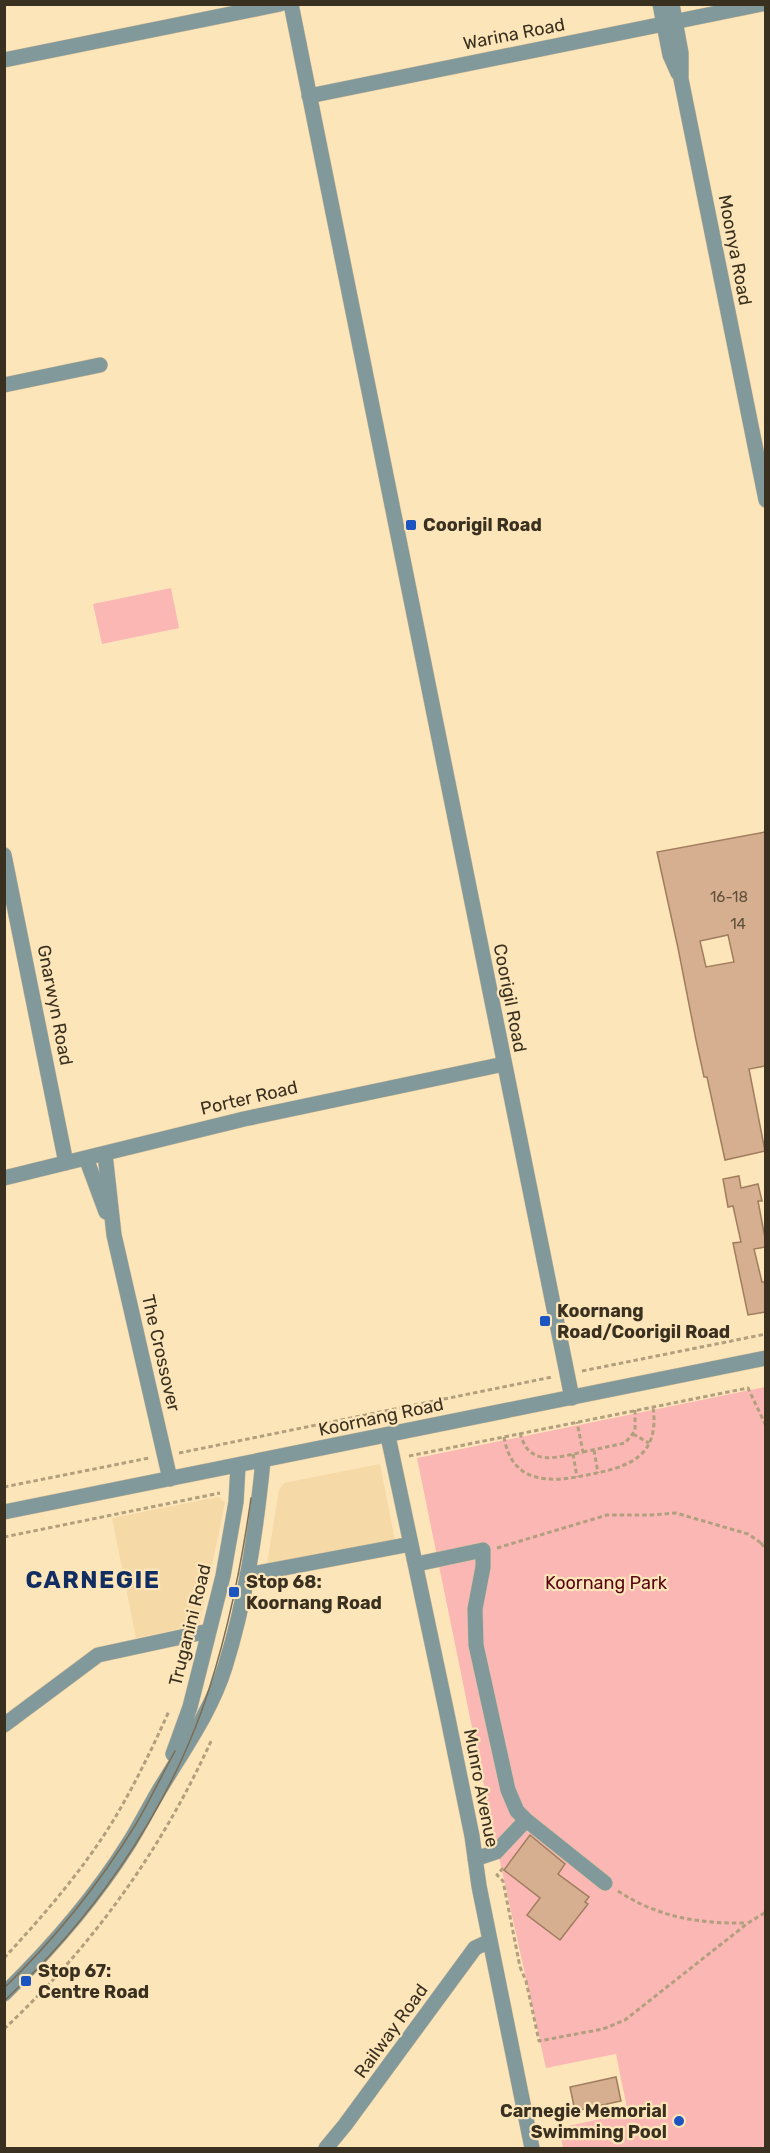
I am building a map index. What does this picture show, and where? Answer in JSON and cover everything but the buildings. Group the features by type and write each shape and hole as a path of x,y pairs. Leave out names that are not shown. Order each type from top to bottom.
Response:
{"street":[{"path":"4,60 280,4"},
{"name":"Coorigil Road","path":"291,4 572,1398"},
{"name":"Moonya Road","path":"660,4 681,53 681,79 765,500"},
{"name":"Moonya Road","path":"670,23 672,4"},
{"name":"Warina Road","path":"309,96 762,4"},
{"path":"4,385 100,365"},
{"name":"Gnarwyn Road","path":"4,855 66,1163"},
{"name":"Porter Road","path":"4,1178 244,1119 504,1065"},
{"name":"The Crossover","path":"105,1154 114,1235 170,1479"},
{"name":"The Crossover","path":"86,1158 114,1235"},
{"name":"Koornang Road","path":"4,1512 765,1358"},
{"name":"Munro Avenue","path":"388,1436 417,1564 532,2148"},
{"name":"Truganini Road","path":"4,1994 43,1955 85,1906 129,1843 206,1713 224,1669 247,1575 258,1512 263,1461"},
{"name":"Truganini Road","path":"160,1788 190,1707 223,1576 236,1502 238,1466"},
{"path":"247,1575 411,1544"},
{"path":"417,1564 483,1550 483,1567 475,1609 476,1645 508,1790 517,1810 526,1820 605,1883"},
{"path":"4,1725 98,1655 209,1631"},
{"path":"475,1859 496,1852 526,1820"},
{"name":"Railway Road","path":"326,2148 475,1948 490,1941"}],"path":[{"path":"4,1487 765,1334"},
{"path":"394,1460 748,1388 765,1426"},
{"path":"504,1437 513,1461 530,1476 552,1480 598,1473 631,1463 639,1457 649,1443 654,1426 652,1407"},
{"path":"520,1434 526,1449 533,1455 552,1458 594,1450 625,1443 633,1434 636,1423 634,1410"},
{"path":"578,1422 583,1452"},
{"path":"633,1434 649,1443"},
{"path":"594,1450 598,1473"},
{"path":"573,1454 577,1477"},
{"path":"4,1537 225,1492"},
{"path":"483,1550 507,1547 607,1515 651,1515 676,1512 748,1534 763,1542 765,1550"},
{"path":"4,1958 53,1904 106,1832 130,1791 171,1709"},
{"path":"504,1867 497,1875 503,1881 520,1967 526,1981 539,2041 603,2029 625,2020 765,1912"},
{"path":"605,1883 634,1900 667,1914 700,1922 748,1923"}],"shaded area":[{"path":"380,1464 397,1550 265,1576 279,1490 284,1483"},
{"path":"218,1497 225,1502 199,1625 136,1638 112,1518"}],"green space":[{"path":"171,588 179,628 102,644 93,604"},
{"name":"Koornang Park","path":"765,1387 765,2148 563,2148 559,2128 628,2113 616,2054 546,2068 494,1835 417,1458"}],"tram line":[{"path":"4,2001 66,1938 94,1903 144,1830 186,1751 202,1710 225,1632 243,1552 251,1498"},
{"path":"4,1988 58,1930 107,1868 136,1824 175,1751"}],"place":[{"name":"Coorigil Road","path":"411,525"},
{"name":"Koornang Road/Coorigil Road","path":"545,1321"},
{"name":"Stop 68: Koornang Road","path":"234,1592"},
{"name":"Stop 67: Centre Road","path":"26,1981"},
{"name":"Carnegie Memorial Swimming Pool","path":"679,2121"}],"district":[{"name":"CARNEGIE","path":"93,1580"}]}
